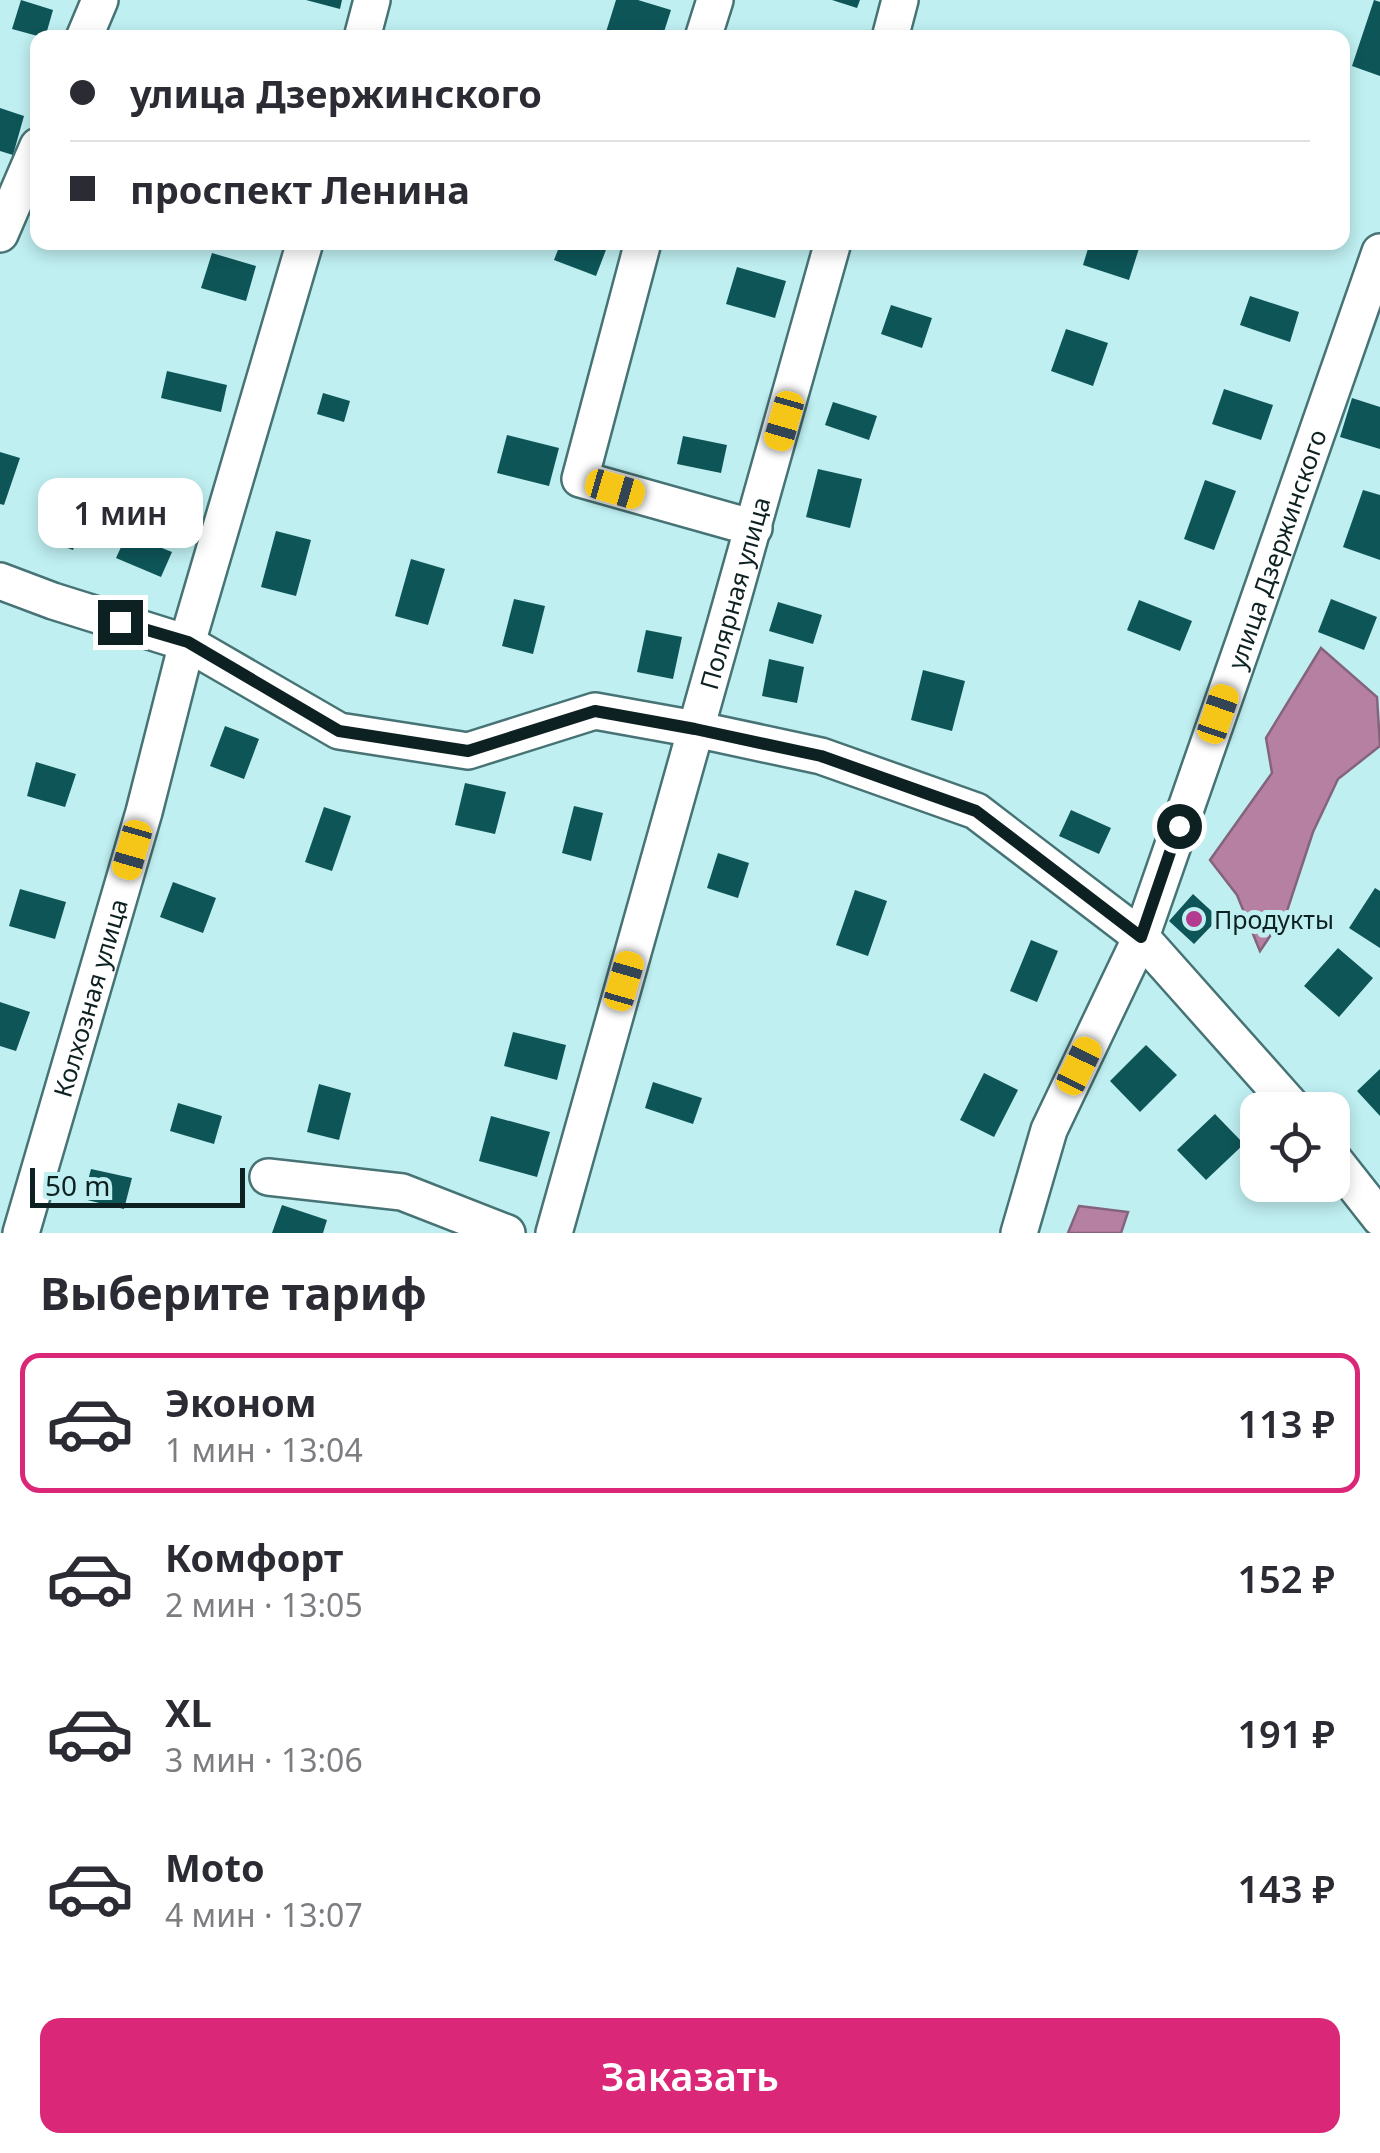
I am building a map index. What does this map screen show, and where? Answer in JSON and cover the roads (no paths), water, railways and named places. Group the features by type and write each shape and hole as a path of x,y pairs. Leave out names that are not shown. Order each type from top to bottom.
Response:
{"street":[{"path":"87,30 100,0"},
{"path":"364,30 372,0"},
{"path":"706,30 715,0"},
{"path":"892,30 900,0"},
{"path":"0,234 30,165"},
{"name":"Колхозная улица","path":"21,1233 303,250"},
{"path":"641,250 580,479 754,528"},
{"name":"Полярная улица","path":"554,1233 831,250"},
{"name":"улица Дзержинского","path":"1019,1233 1049,1130 1141,937 1380,252"},
{"path":"0,581 188,642 339,731 468,751 595,711 821,756 976,811 1141,937 1279,1092"},
{"path":"268,1177 402,1192 507,1233"},
{"path":"1350,1180 1380,1218"}],"place":[{"name":"Продукты","path":"1194,919"}]}
